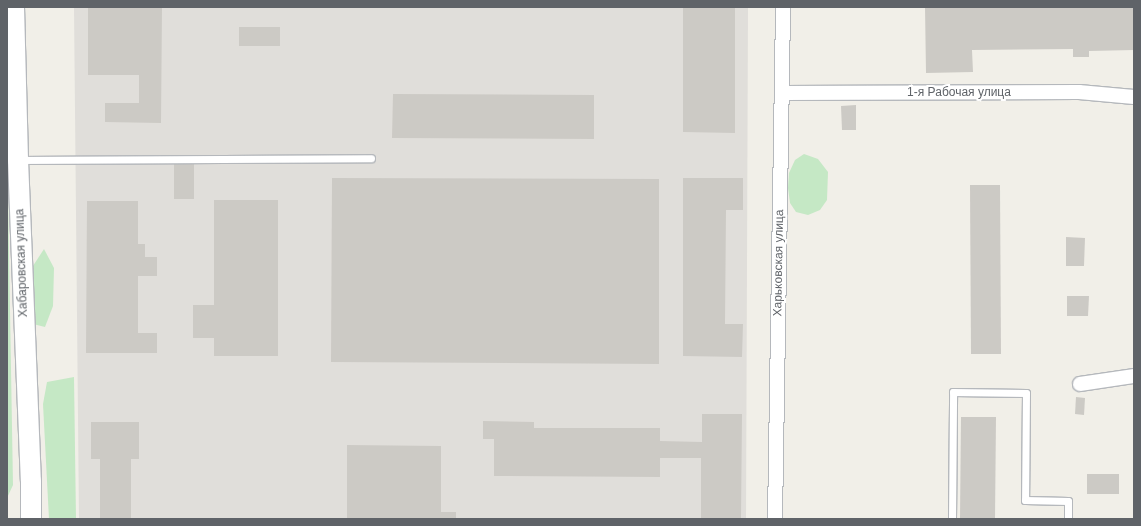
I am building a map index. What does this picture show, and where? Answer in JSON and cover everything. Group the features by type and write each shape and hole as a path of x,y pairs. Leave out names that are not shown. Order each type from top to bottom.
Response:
{"main road":[{"name":"Хабаровская улица","path":"14,7 18,160 32,481 31,519"}],"street":[{"name":"Харьковская улица","path":"775,519 783,94 783,7"},
{"name":"1-я Рабочая улица","path":"783,94 1079,92 1134,97"},
{"path":"1080,384 1134,376"}],"lane":[{"path":"18,160 371,158"},
{"path":"952,519 953,392 1026,393 1025,500 1068,501 1068,519"}],"shaded area":[{"path":"74,7 748,7 746,519 79,519"}],"green space":[{"path":"7,135 13,485 7,498"},
{"path":"804,154 818,159 828,172 827,200 820,210 808,215 796,212 790,203 788,188 789,173 795,160"},
{"path":"44,249 54,268 53,306 45,327 29,323 29,272"},
{"path":"74,377 76,519 49,519 43,404 47,382"}],"building":[{"path":"88,7 162,7 161,123 105,122 105,103 139,103 139,75 88,75"},
{"path":"683,7 735,7 735,133 683,132"},
{"path":"925,7 1134,7 1134,50 1089,51 1089,57 1073,57 1073,49 972,50 973,72 926,73"},
{"path":"239,27 280,27 280,46 239,46"},
{"path":"393,94 594,95 594,139 392,138"},
{"path":"856,105 856,130 842,130 841,106"},
{"path":"174,164 194,164 194,199 174,199"},
{"path":"332,178 659,179 659,364 331,362"},
{"path":"683,178 743,178 743,210 726,210 725,324 743,324 742,357 683,356"},
{"path":"970,185 1000,185 1001,354 971,354"},
{"path":"214,200 278,200 278,356 214,356 214,338 193,338 193,305 214,305"},
{"path":"87,201 138,201 138,244 145,244 145,257 157,257 157,276 138,276 138,333 157,333 157,353 86,353"},
{"path":"1066,237 1085,238 1084,266 1066,266"},
{"path":"1067,296 1089,296 1088,316 1067,316"},
{"path":"1076,397 1085,398 1084,415 1075,414"},
{"path":"702,414 742,414 741,519 701,519 701,458 660,458 660,477 494,476 494,439 483,439 483,421 534,422 534,428 660,428 660,441 702,442"},
{"path":"961,417 996,417 995,519 960,519"},
{"path":"91,422 139,422 139,459 131,459 131,519 100,519 100,459 91,459"},
{"path":"347,445 441,446 441,512 456,512 456,519 347,519"},
{"path":"1087,474 1119,474 1119,494 1087,494"}]}
